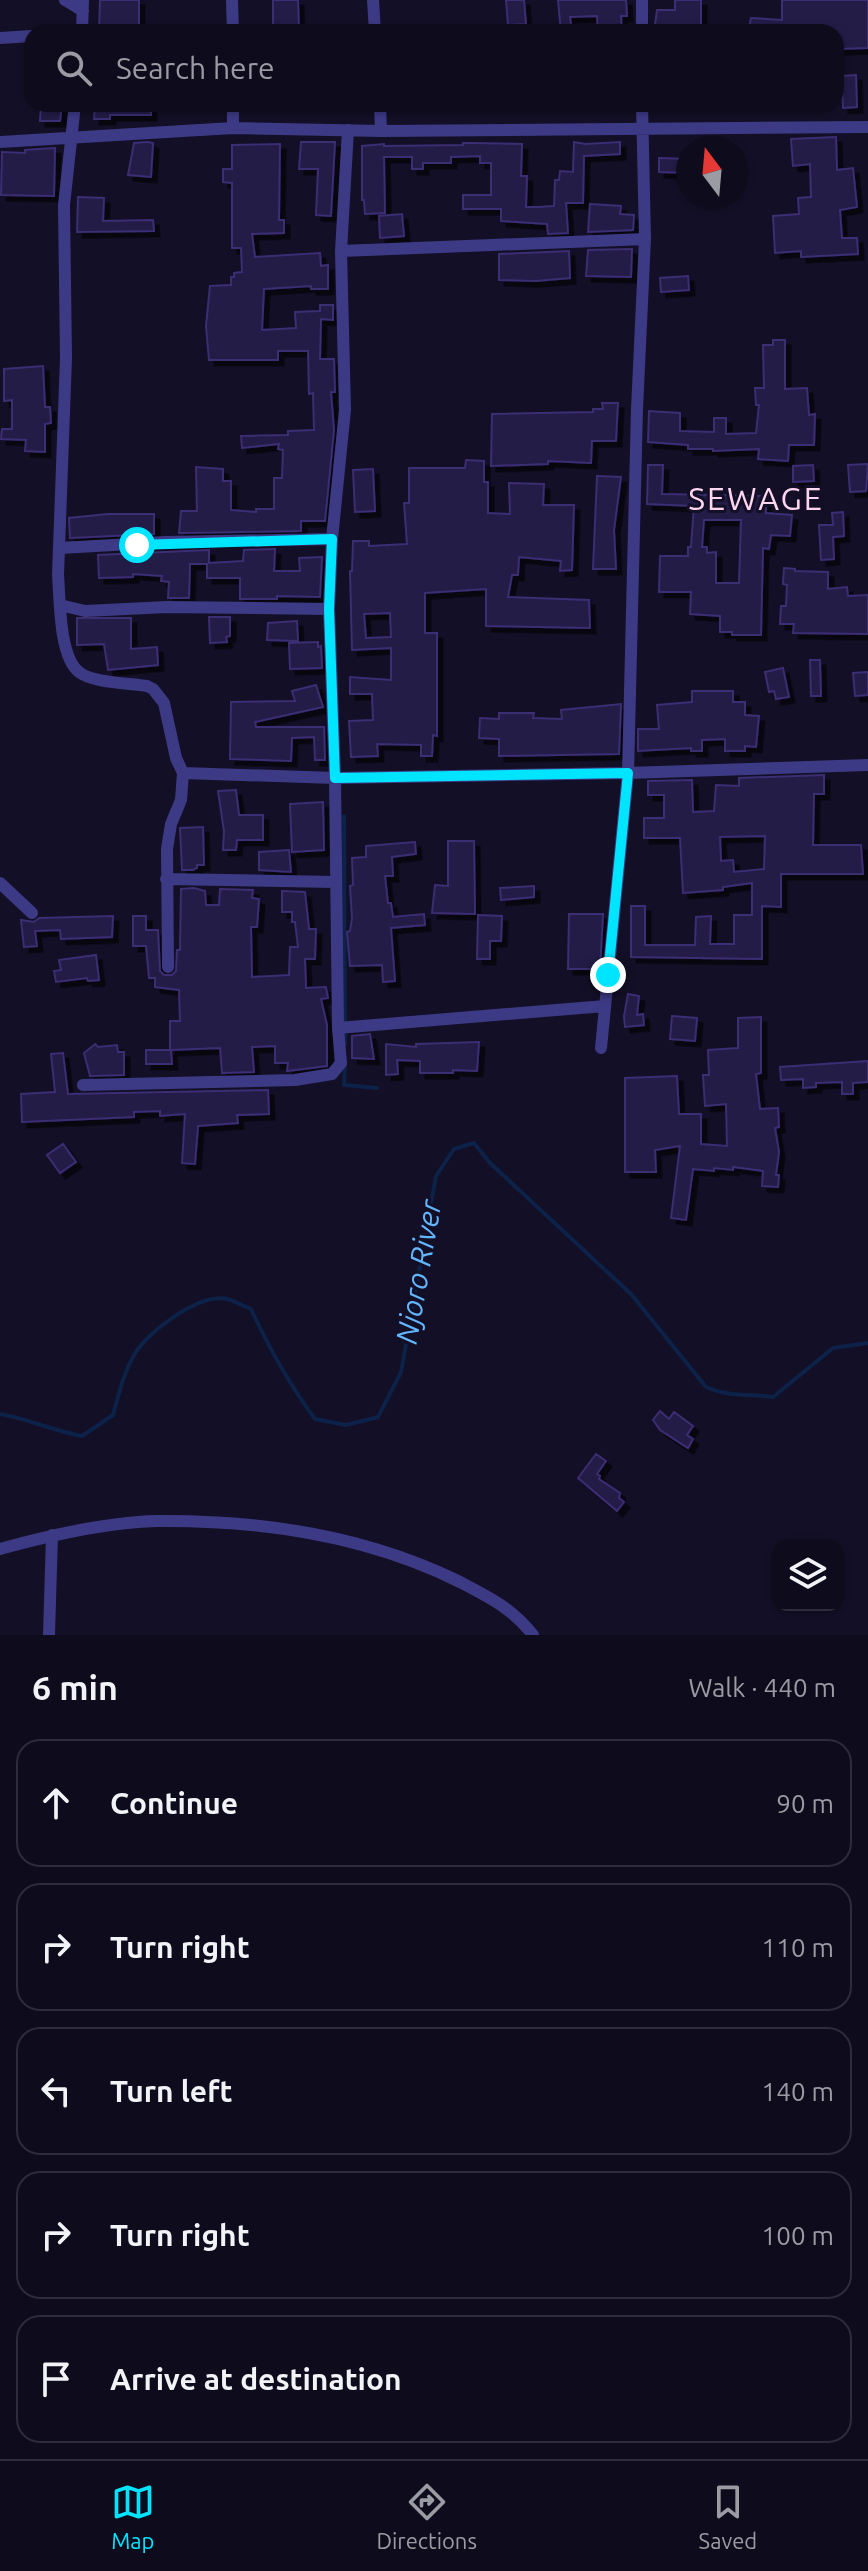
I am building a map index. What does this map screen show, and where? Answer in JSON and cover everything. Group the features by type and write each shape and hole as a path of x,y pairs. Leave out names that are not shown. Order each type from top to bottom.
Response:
{"street":[{"path":"65,0 83,6"},
{"path":"232,0 233,24"},
{"path":"373,0 374,24"},
{"path":"642,0 642,24"},
{"path":"0,38 24,36"},
{"path":"74,112 64,219 66,358 60,605 68,660 80,673 94,679 147,686 164,703 176,758 183,773 181,800 171,824 166,879 168,967"},
{"path":"233,112 233,128"},
{"path":"380,112 381,131"},
{"path":"601,1048 628,773 637,409 645,239 642,112"},
{"path":"0,142 233,128 381,131 868,127"},
{"path":"83,1085 318,1078 332,1074 341,1063 329,609 332,539 345,410 341,251 348,130"},
{"path":"341,251 645,239"},
{"path":"60,548 166,542 332,539"},
{"path":"60,605 85,611 167,607 329,609"},
{"path":"183,773 335,778 868,765"},
{"path":"166,879 335,882"},
{"path":"0,883 32,913"},
{"path":"338,1028 605,1006"},
{"path":"0,1549 52,1535 154,1521 253,1525 338,1538 429,1567 482,1593 518,1616 533,1635"},
{"path":"49,1635 52,1535"}],"building":[{"path":"100,0 139,0 139,24 99,24"},
{"path":"273,0 298,0 299,24 273,24"},
{"path":"506,0 524,0 526,24 508,24"},
{"path":"558,0 626,0 627,16 621,16 622,24 598,24 597,16 570,17 571,24 560,24"},
{"path":"675,0 701,0 701,24 655,24 657,10 675,10"},
{"path":"782,0 868,0 868,48 844,49 844,24 750,24 751,18 782,20"},
{"path":"856,75 857,107 844,108 844,76"},
{"path":"41,112 61,112 60,121 40,121"},
{"path":"94,112 151,112 151,115 110,115 110,119 94,119"},
{"path":"836,137 837,170 853,168 857,207 840,210 842,238 857,238 858,254 801,257 801,251 775,253 773,216 799,214 798,198 811,197 810,164 793,166 791,139"},
{"path":"301,142 335,142 331,216 316,215 318,169 299,169"},
{"path":"574,142 620,142 620,154 584,156 583,203 566,203 568,233 548,234 547,224 501,221 501,209 463,209 463,195 491,195 491,163 480,163 480,156 451,157 451,163 423,163 423,169 412,169 412,157 384,157 385,213 365,214 362,146 522,144 521,176 527,176 526,207 538,207 554,206 555,180 559,180 560,171 573,172"},
{"path":"134,143 153,143 151,177 128,175"},
{"path":"280,144 279,220 284,220 284,233 252,234 255,257 320,253 321,266 328,265 328,289 311,289 311,286 264,289 262,330 296,328 295,312 320,311 320,305 333,305 333,320 321,319 320,359 334,359 335,392 331,392 334,430 325,521 301,521 301,531 179,533 181,511 197,511 196,467 223,469 223,481 231,481 231,510 256,512 256,509 274,509 274,478 282,478 283,450 278,449 279,444 242,448 241,436 288,435 288,431 314,430 308,351 278,351 278,360 209,360 206,326 210,286 231,285 234,273 242,272 241,248 232,248 232,183 223,182 223,169 232,169 232,145"},
{"path":"55,148 54,196 1,195 2,152 25,153 25,150"},
{"path":"659,158 676,159 676,173 659,172"},
{"path":"78,197 104,198 103,221 153,220 154,231 77,232"},
{"path":"590,204 621,206 620,214 634,215 633,230 588,232"},
{"path":"402,214 404,236 380,238 379,216"},
{"path":"632,249 631,277 586,276 588,250"},
{"path":"569,251 570,278 499,280 499,254"},
{"path":"688,276 689,290 661,292 660,278"},
{"path":"773,340 785,340 785,389 807,388 809,415 815,414 814,445 789,445 788,461 758,459 759,449 713,451 688,449 688,445 648,442 649,411 680,413 680,431 714,432 714,418 726,418 726,434 756,433 759,405 756,405 755,388 764,388 763,345 773,345"},
{"path":"43,366 45,407 50,407 51,423 45,424 45,452 25,451 26,440 1,439 2,429 12,429 12,400 4,401 4,369"},
{"path":"602,403 618,403 616,441 592,441 591,463 548,461 548,464 491,466 492,414 593,412 593,409 603,409"},
{"path":"466,460 484,461 488,513 510,514 509,483 544,484 543,505 574,505 572,570 560,571 561,561 519,557 518,575 512,575 508,597 589,600 590,628 486,626 486,589 425,593 425,633 437,633 437,736 433,735 432,756 421,756 421,745 377,744 378,756 351,757 349,721 373,720 372,694 350,694 350,677 391,680 391,648 352,650 350,571 353,541 369,541 369,546 407,544 404,503 409,503 409,468 465,468","holes":["390,613 391,637 366,638 364,614"]},
{"path":"868,464 866,491 850,492 848,465"},
{"path":"648,465 663,465 662,494 766,496 766,513 792,515 790,536 771,535 769,549 763,548 761,635 720,632 720,616 690,614 691,592 659,592 660,556 688,556 694,506 647,504","holes":["704,520 741,520 739,583 716,583 716,552 707,553 707,547 702,547"]},
{"path":"813,465 814,481 793,482 793,466"},
{"path":"373,469 375,511 355,512 353,470"},
{"path":"597,476 621,477 614,530 616,569 593,569"},
{"path":"843,512 844,536 833,537 834,559 821,560 819,525 833,525 832,513"},
{"path":"154,514 154,534 70,538 69,518"},
{"path":"275,549 274,571 300,571 299,558 322,557 320,597 240,599 240,578 207,578 207,564 190,564 189,598 168,598 169,582 161,581 162,576 133,574 133,577 99,578 98,555 209,550 209,563 243,561 244,550"},
{"path":"784,568 828,572 828,589 847,587 848,596 868,595 868,634 793,633 794,624 780,624 781,606 786,606"},
{"path":"209,617 230,617 227,642 210,643"},
{"path":"77,618 131,618 131,649 157,647 158,665 108,670 104,644 77,645"},
{"path":"297,621 298,641 267,640 268,623"},
{"path":"318,642 322,668 290,669 289,643"},
{"path":"810,660 820,660 821,696 811,696"},
{"path":"783,668 789,697 776,699 774,691 769,692 765,672"},
{"path":"868,672 868,695 855,696 853,673"},
{"path":"316,685 323,707 255,722 256,727 324,727 325,760 315,760 314,737 292,738 291,761 230,759 231,702 295,701 292,691"},
{"path":"692,691 733,691 733,702 745,702 745,715 759,716 756,747 745,746 745,751 725,751 725,739 702,740 702,751 691,751 691,748 638,751 638,729 659,729 657,705 692,702"},
{"path":"621,704 619,754 499,756 499,739 479,738 480,718 499,719 499,713 534,713 533,718 562,719 561,710"},
{"path":"824,775 824,794 814,794 813,845 861,845 863,874 781,874 781,907 762,906 762,959 631,957 631,906 645,906 645,945 695,945 696,917 711,916 710,944 734,944 734,915 752,915 752,883 723,887 723,890 683,893 680,838 644,838 644,818 664,818 664,795 648,795 648,781 692,780 693,812 714,811 716,785 739,786 739,778","holes":["765,836 764,869 734,872 733,860 721,861 720,837"]},
{"path":"236,790 239,815 263,815 263,840 237,840 236,850 223,850 224,831 218,791"},
{"path":"323,802 324,850 292,852 290,804"},
{"path":"203,827 204,865 197,865 193,870 182,870 180,828"},
{"path":"448,841 474,841 475,914 432,913 435,885 448,886"},
{"path":"415,842 416,854 392,857 393,876 385,876 388,903 391,903 393,917 424,914 425,925 391,928 395,981 383,982 382,965 350,966 347,932 350,931 352,919 352,858 366,857 366,846"},
{"path":"289,850 291,872 259,870 259,852"},
{"path":"534,886 534,897 501,900 500,888"},
{"path":"181,889 205,891 206,905 219,905 220,889 253,890 252,898 259,899 257,927 251,927 252,977 289,975 290,947 298,947 292,912 282,912 282,891 305,892 309,929 316,929 315,959 305,959 306,988 326,987 328,998 321,999 327,1025 327,1066 287,1071 288,1063 275,1063 275,1046 252,1047 254,1072 222,1073 220,1048 171,1050 172,1064 146,1064 146,1050 170,1050 170,1021 180,1021 179,990 155,987 155,978 149,978 146,946 133,946 133,916 146,916 146,930 158,930 160,971 164,975 172,975 176,971 177,950 180,950"},
{"path":"569,914 603,914 600,969 568,969"},
{"path":"478,915 502,916 501,941 490,941 490,959 477,959"},
{"path":"113,916 112,937 61,939 60,930 35,931 37,946 24,947 21,920 34,922 39,918"},
{"path":"96,955 99,980 88,981 87,978 56,982 54,971 61,970 59,960"},
{"path":"628,994 639,996 637,1015 643,1014 644,1025 625,1027"},
{"path":"672,1016 697,1018 695,1041 670,1039"},
{"path":"761,1017 761,1073 756,1074 760,1109 778,1108 779,1127 775,1128 779,1152 778,1187 762,1186 763,1171 733,1167 733,1170 714,1168 714,1171 693,1169 686,1220 671,1218 680,1146 655,1150 656,1172 625,1172 625,1078 677,1076 679,1114 701,1114 701,1144 727,1146 726,1104 705,1106 703,1075 709,1075 708,1050 738,1048 738,1018"},
{"path":"370,1034 374,1059 352,1058 352,1036"},
{"path":"479,1042 477,1071 420,1073 420,1061 397,1060 398,1074 386,1075 386,1044 416,1047 416,1044"},
{"path":"95,1044 98,1047 117,1045 118,1052 124,1052 124,1075 90,1076 84,1053"},
{"path":"63,1053 68,1094 268,1090 269,1114 237,1115 238,1123 198,1126 195,1164 182,1163 185,1114 160,1116 160,1111 134,1112 134,1117 22,1122 21,1094 55,1092 51,1054"},
{"path":"868,1061 868,1082 853,1083 853,1094 842,1094 842,1082 816,1083 816,1087 803,1088 803,1079 781,1080 780,1067"},
{"path":"63,1144 76,1162 60,1173 47,1155"},
{"path":"660,1411 669,1419 674,1412 693,1426 687,1435 693,1439 688,1448 660,1430 653,1420"},
{"path":"596,1454 606,1461 597,1474 599,1479 620,1493 619,1498 624,1502 617,1511 578,1478"}],"waterway":[{"path":"344,816 345,1044"},
{"path":"345,1065 344,1085 377,1088"},
{"name":"Njoro River","path":"0,1414 82,1436 113,1415 130,1362 150,1336 189,1308 202,1302 227,1299 251,1309 280,1366 315,1419 346,1425 378,1417 401,1372 436,1176 454,1149 474,1143 490,1163 631,1294 706,1387 731,1394 773,1397 833,1348 868,1343"}],"district":[{"name":"SEWAGE","path":"756,499"}],"route":[{"path":"137,545 332,539 329,609 335,778 628,773 608,975"}]}
